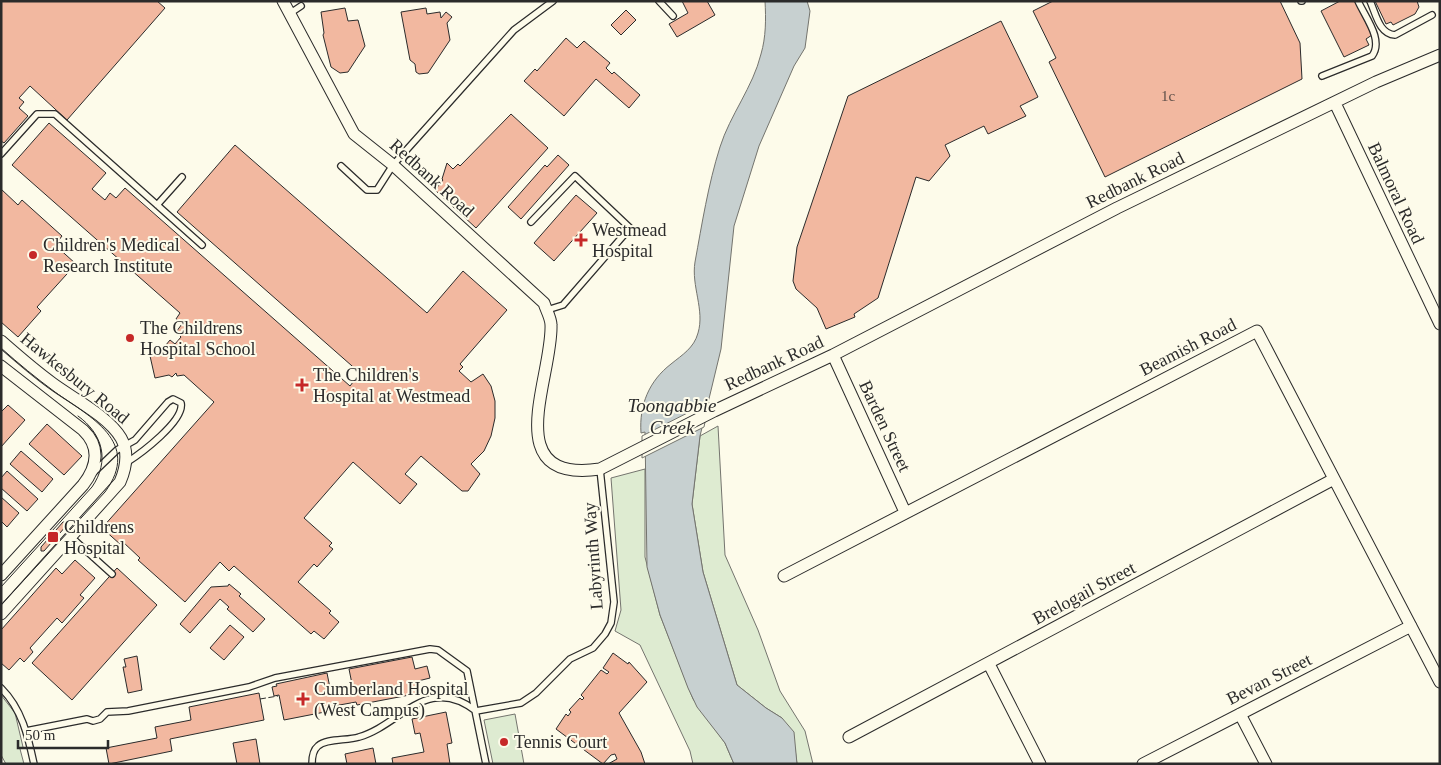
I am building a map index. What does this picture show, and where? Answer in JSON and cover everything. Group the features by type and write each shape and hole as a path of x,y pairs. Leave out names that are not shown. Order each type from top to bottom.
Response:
{"street":[{"name":"Redbank Road","path":"283,1 354,134 393,165 544,303 551,322 550,344 536,425 540,446 550,460 581,472 600,469 714,411 833,355 1117,208 1376,82 1440,55"},
{"name":"Balmoral Road","path":"1335,103 1440,324"},
{"name":"Beamish Road","path":"784,576 1257,331 1440,682"},
{"name":"Hawkesbury Road","path":"1,341 49,381 115,429 124,445"},
{"name":"Barden Street","path":"833,355 905,512"},
{"name":"Hawkesbury Road","path":"1,366 87,434 93,444 96,456 92,474"},
{"path":"1,614 120,482 126,464 124,445"},
{"path":"1,575 92,474"},
{"name":"Brelogail Street","path":"849,736 989,664 1334,478"},
{"name":"Bevan Street","path":"1144,764 1411,626"},
{"path":"989,664 1040,764"},
{"path":"1240,714 1266,764"}],"lane":[{"path":"341,166 362,187 372,191 377,190 393,165 514,30 552,1"},
{"path":"659,1 672,16"},
{"path":"1322,76 1372,56 1377,49 1377,40 1358,1"},
{"path":"1370,1 1383,31 1389,34 1396,35 1432,15"},
{"path":"289,14 301,6"},
{"path":"1,154 37,114 55,114 202,245"},
{"path":"157,205 182,176"},
{"path":"531,222 575,176 630,228 563,305 547,310"},
{"path":"92,474 124,445 135,440 168,402 173,399 181,403 180,413 150,447 126,464"},
{"name":"Labyrinth Way","path":"476,711 521,703 546,684 570,659 593,648 608,628 614,602 600,469"},
{"path":"71,537 112,574"},
{"path":"26,731 87,719 100,719 107,712 128,711 249,687 275,678 430,649 438,650 467,671 486,764"},
{"path":"1,688 17,707 26,731 34,764"},
{"path":"312,764 312,756 317,747 325,742 359,737 393,720 405,709 421,701 439,698 454,700 466,703 476,711"}],"green space":[{"path":"718,426 725,555 758,630 780,691 805,731 813,764 797,764 795,749 782,718 737,685 703,572 692,504 700,436"},
{"path":"645,469 645,557 660,615 693,699 725,743 734,764 693,764 690,751 640,645 615,631 621,610 611,478"},
{"path":"1,695 15,713 23,747 20,749 24,764 6,764 1,755"},
{"name":"Tennis Court","path":"515,714 524,764 493,764 484,720"}],"water":[{"name":"Toongabbie Creek","path":"765,1 807,1 810,11 805,48 794,66 759,146 734,226 721,349 700,436 692,504 703,572 737,685 782,718 794,732 797,764 734,764 725,743 697,707 688,688 660,615 647,567 645,432 641,433 644,403 651,386 663,371 691,347 698,333 700,316 694,271 706,204 724,135 753,78 761,54 765,28"}],"pier":[{"path":"709,402 704,427 642,458 642,436"}],"building":[{"path":"1,1 157,1 165,8 67,120 30,86 19,98 24,102 19,108 28,116 4,143 1,141"},
{"path":"682,1 707,1 715,15 677,37 669,24 688,13"},
{"path":"1053,1 1280,1 1300,43 1302,79 1105,177 1049,62 1056,58 1033,11"},
{"path":"1340,1 1355,1 1372,35 1366,39 1369,45 1344,57 1321,11"},
{"path":"1375,1 1417,1 1419,7 1415,14 1393,25 1391,22 1386,24"},
{"path":"345,8 348,21 358,20 365,46 348,72 340,73 331,67 323,35 321,12"},
{"path":"426,8 427,14 440,12 441,18 446,12 452,17 447,23 450,40 428,73 419,74 416,72 415,64 410,60 401,12"},
{"path":"626,10 636,20 621,35 611,25"},
{"path":"1001,21 1038,97 1020,106 1026,116 988,134 984,126 945,145 950,156 929,181 916,177 878,298 854,314 855,317 826,329 817,308 796,289 793,281 797,247 848,96"},
{"path":"566,38 577,48 584,41 610,63 606,68 612,74 614,72 640,95 629,108 596,79 564,116 524,81 535,69 537,71"},
{"path":"511,114 548,148 476,228 435,190 443,180 447,163 453,169 458,164 460,166"},
{"path":"49,123 106,173 92,189 105,200 110,193 116,198 125,188 350,386 360,373 177,212 235,145 427,313 463,271 507,310 460,364 463,367 459,371 471,382 483,374 491,386 495,401 495,418 491,436 484,451 471,464 480,474 468,491 462,491 421,456 405,474 417,484 400,504 353,462 304,518 332,543 329,546 333,549 317,567 314,564 298,582 331,611 329,613 339,622 324,639 314,631 311,634 234,566 229,571 220,562 185,602 138,560 140,558 123,542 121,545 102,528 214,402 184,375 177,376 176,373 172,377 169,375 155,378 150,356 164,353 161,351 170,340 175,344 181,337 176,332 182,324 176,319 180,313 12,165"},
{"path":"558,155 569,165 521,219 508,207 545,165 547,167"},
{"name":"Children's Medical Research Institute","path":"1,189 18,205 22,200 62,236 55,245 76,264 37,307 41,311 18,337 1,322"},
{"path":"576,195 597,213 554,261 534,243"},
{"path":"8,405 25,420 1,447 1,412"},
{"path":"47,424 82,456 64,475 29,444"},
{"path":"21,451 53,479 42,492 10,464"},
{"path":"7,471 38,499 27,511 1,488 1,478"},
{"path":"1,497 19,513 7,527 1,521"},
{"path":"63,522 66,522 67,525 44,551 41,551 41,547"},
{"path":"75,560 95,578 80,595 84,598 62,623 57,618 30,648 33,652 24,662 20,658 9,670 1,663 1,630 56,568 62,574"},
{"path":"117,568 157,605 72,700 32,663"},
{"path":"229,584 241,594 239,596 265,619 253,632 227,609 229,607 220,599 190,633 180,624 211,587 228,586"},
{"path":"230,625 244,637 224,660 210,648"},
{"path":"613,653 628,664 629,662 647,682 619,713 641,752 645,764 608,764 617,759 615,754 611,755 603,764 556,729 566,714 568,716 571,712 569,710 580,698 582,700 584,698 581,695 601,670 607,674 609,672 603,668"},
{"path":"137,656 142,690 128,693 123,667 126,667 124,659"},
{"path":"412,657 415,669 427,666 430,678 418,681 420,693 357,705 356,702 334,706 335,710 284,720 279,695 274,696 272,687 277,686 276,684 327,673 331,693 353,689 349,669"},
{"path":"259,693 264,720 170,739 172,751 109,764 106,748 157,738 155,727 191,720 189,707"},
{"path":"446,712 452,743 447,744 450,764 393,764 392,758 424,752 420,733 415,734 412,719"},
{"path":"256,739 260,764 237,764 233,743"},
{"path":"373,748 376,764 347,764 345,754"}],"tram line":[{"path":"1,348 55,392 96,421 115,445 118,459 115,474 105,492 1,605"},
{"path":"1,587 92,487 98,477 102,458 101,448 93,431 78,416"}],"fence":[{"path":"260,699 278,696"}],"place":[{"name":"Westmead Hospital","path":"581,240"},
{"name":"Children's Medical Research Institute","path":"33,255"},
{"name":"The Childrens Hospital School","path":"130,338"},
{"name":"The Children's Hospital at Westmead","path":"302,385"},
{"name":"Childrens Hospital","path":"53,537"},
{"name":"Cumberland Hospital (West Campus)","path":"303,699"},
{"name":"Tennis Court","path":"504,742"}]}
